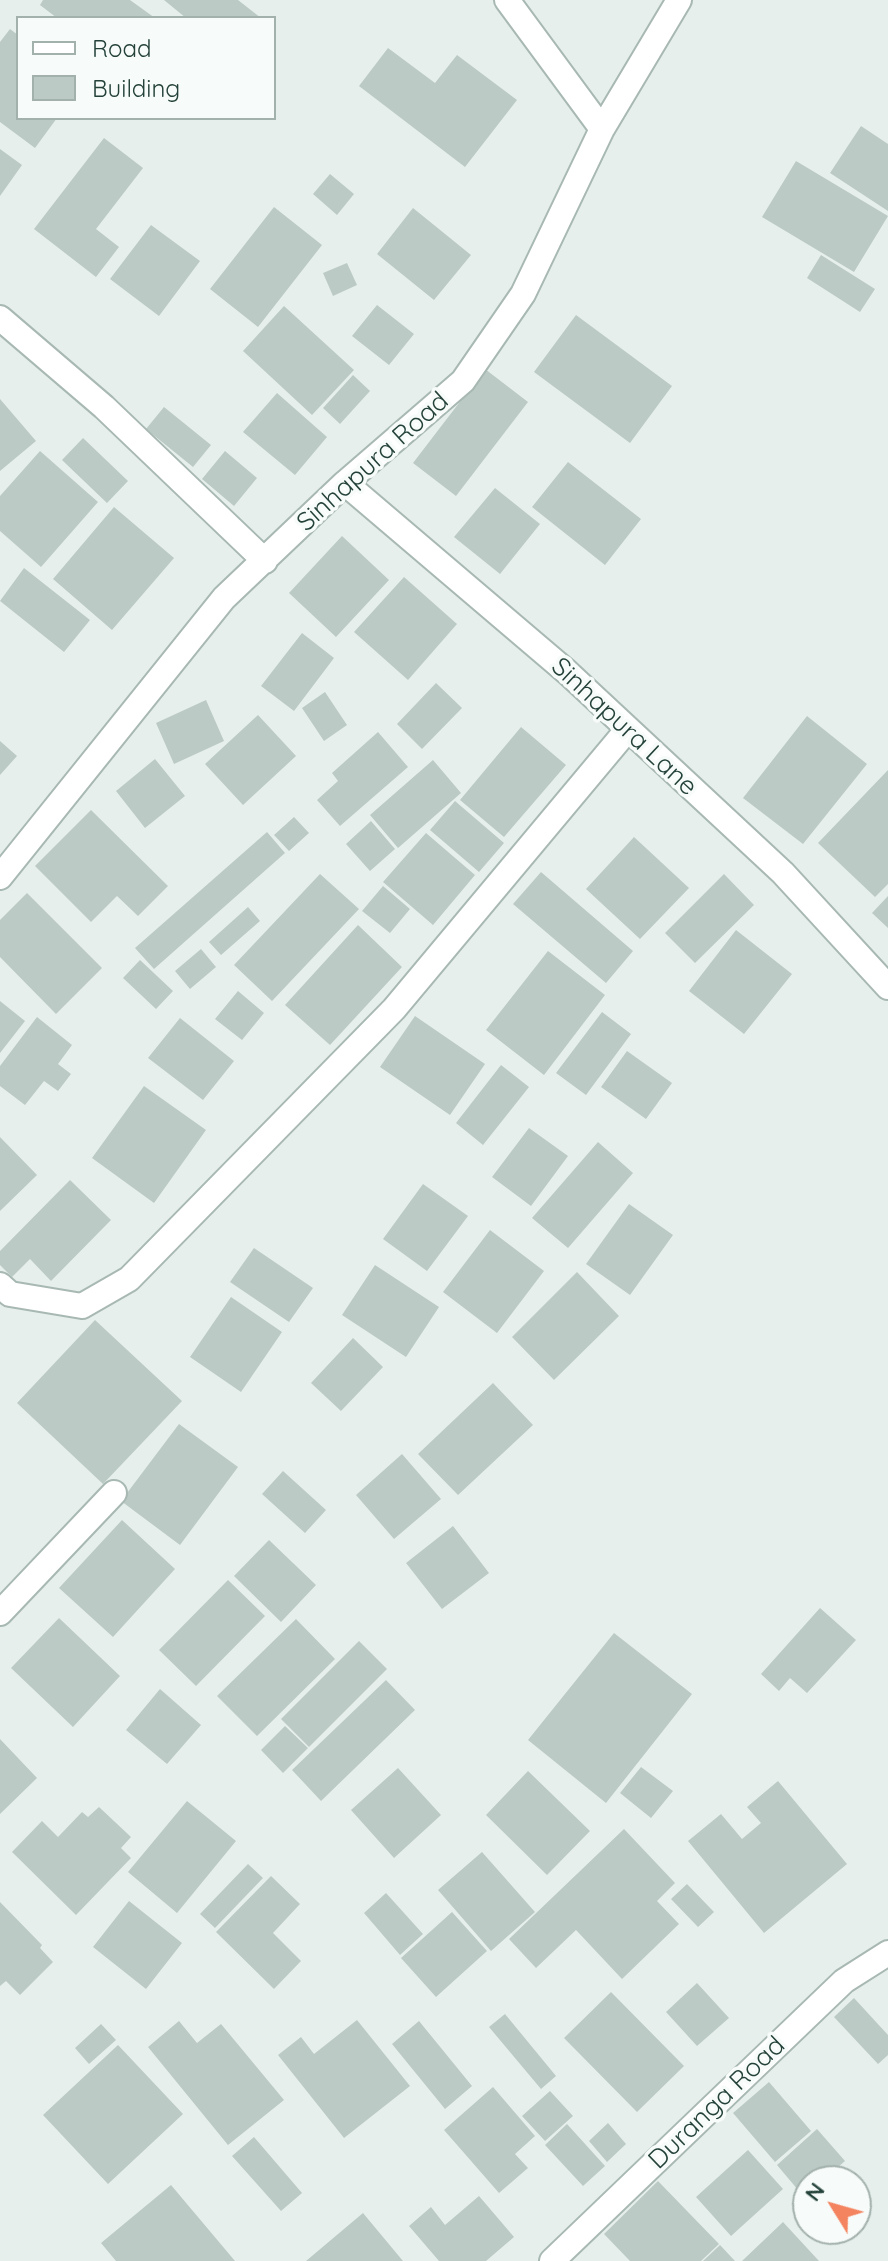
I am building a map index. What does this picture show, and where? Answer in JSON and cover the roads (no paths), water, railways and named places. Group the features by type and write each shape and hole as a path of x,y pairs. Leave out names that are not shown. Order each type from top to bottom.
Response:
{"street":[{"path":"507,0 602,129"},
{"name":"Sinhapura Road","path":"0,877 224,598 345,483 463,381 523,294 602,129 679,0"},
{"path":"0,318 104,407 265,561"},
{"name":"Sinhapura Lane","path":"345,483 567,672 783,873 888,987"},
{"path":"0,1285 10,1294 82,1306 129,1279 394,1009 628,729"},
{"path":"0,1613 114,1493"},
{"name":"Duranga Road","path":"552,2261 844,1981 888,1953"}]}
